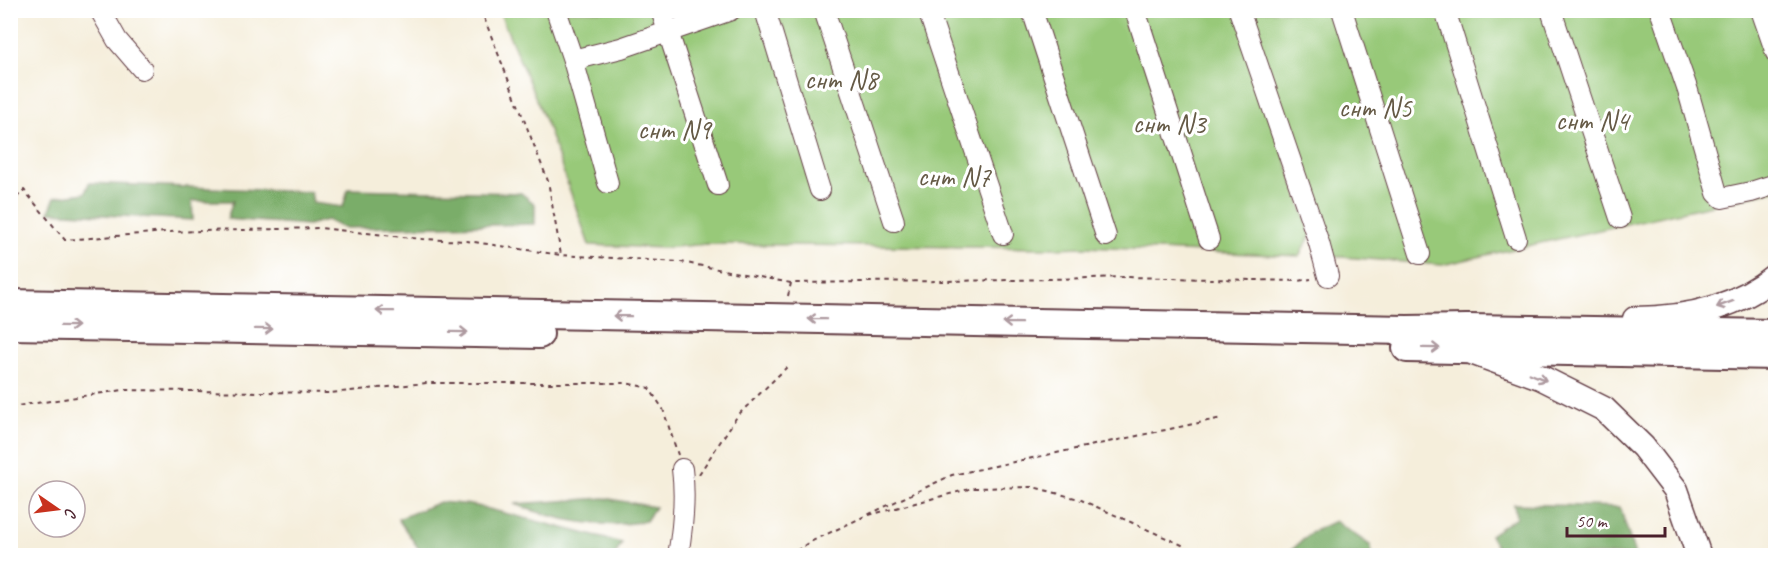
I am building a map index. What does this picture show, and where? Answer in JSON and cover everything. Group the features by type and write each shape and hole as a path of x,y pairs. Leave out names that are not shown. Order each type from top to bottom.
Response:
{"highway":[{"path":"10,303 1395,330 1466,339 1776,355"},
{"path":"10,325 1466,339 1776,334"}],"main road":[{"path":"1466,339 1509,320 1661,319 1698,314 1733,300 1776,275"},
{"path":"1466,339 1604,409 1643,447 1676,490 1699,555"}],"street":[{"path":"100,10 117,40 142,69"},
{"path":"556,10 573,60 608,183"},
{"path":"662,10 718,185"},
{"path":"573,60 621,48 731,10"},
{"path":"765,10 820,190"},
{"path":"824,10 894,220"},
{"path":"928,10 1003,234"},
{"path":"1032,10 1106,236"},
{"path":"1135,10 1209,239"},
{"path":"1239,10 1319,243 1328,276"},
{"path":"1245,10 1333,254"},
{"path":"1342,10 1420,254"},
{"path":"1445,10 1516,238"},
{"path":"1551,10 1620,218"},
{"path":"1660,10 1688,91 1717,193 1722,198 1776,184"},
{"path":"1761,10 1776,53"},
{"path":"678,555 683,529 685,488 682,469"}],"path":[{"path":"481,10 548,181 561,255"},
{"path":"10,204 24,190 64,240 166,232 319,228 422,239 467,241 561,255 681,262 791,283 1126,277 1297,281 1328,276"},
{"path":"788,296 791,283"},
{"path":"685,488 695,481 738,415 788,366"},
{"path":"10,407 123,390 331,393 426,383 626,382 649,388 663,409 682,469"},
{"path":"789,555 808,543 952,475 1222,418"},
{"path":"864,517 973,488 1033,487 1079,499 1182,545 1191,555"}],"green space":[{"path":"499,11 1236,11 1311,235 1299,256 1083,247 707,244 663,248 589,245 547,125"},
{"path":"1242,11 1765,11 1775,43 1775,191 1442,265 1330,256"},
{"path":"89,183 311,192 313,203 343,207 348,189 521,193 535,204 535,224 343,228 327,220 308,225 227,219 233,201 192,201 193,220 49,212 55,197 85,193"},
{"path":"604,498 655,507 646,521 629,524 595,524 562,519 514,504"},
{"path":"440,502 473,505 622,543 615,555 423,555 398,519"},
{"path":"1514,504 1620,507 1635,555 1501,555 1490,535 1516,517"},
{"path":"1335,521 1371,546 1371,555 1286,555 1312,532"}],"park label":[{"name":"снт N8","path":"841,79"},
{"name":"снт N5","path":"1375,107"},
{"name":"снт N4","path":"1592,120"},
{"name":"снт N3","path":"1169,123"},
{"name":"снт N9","path":"674,129"},
{"name":"снт N7","path":"954,176"}]}
